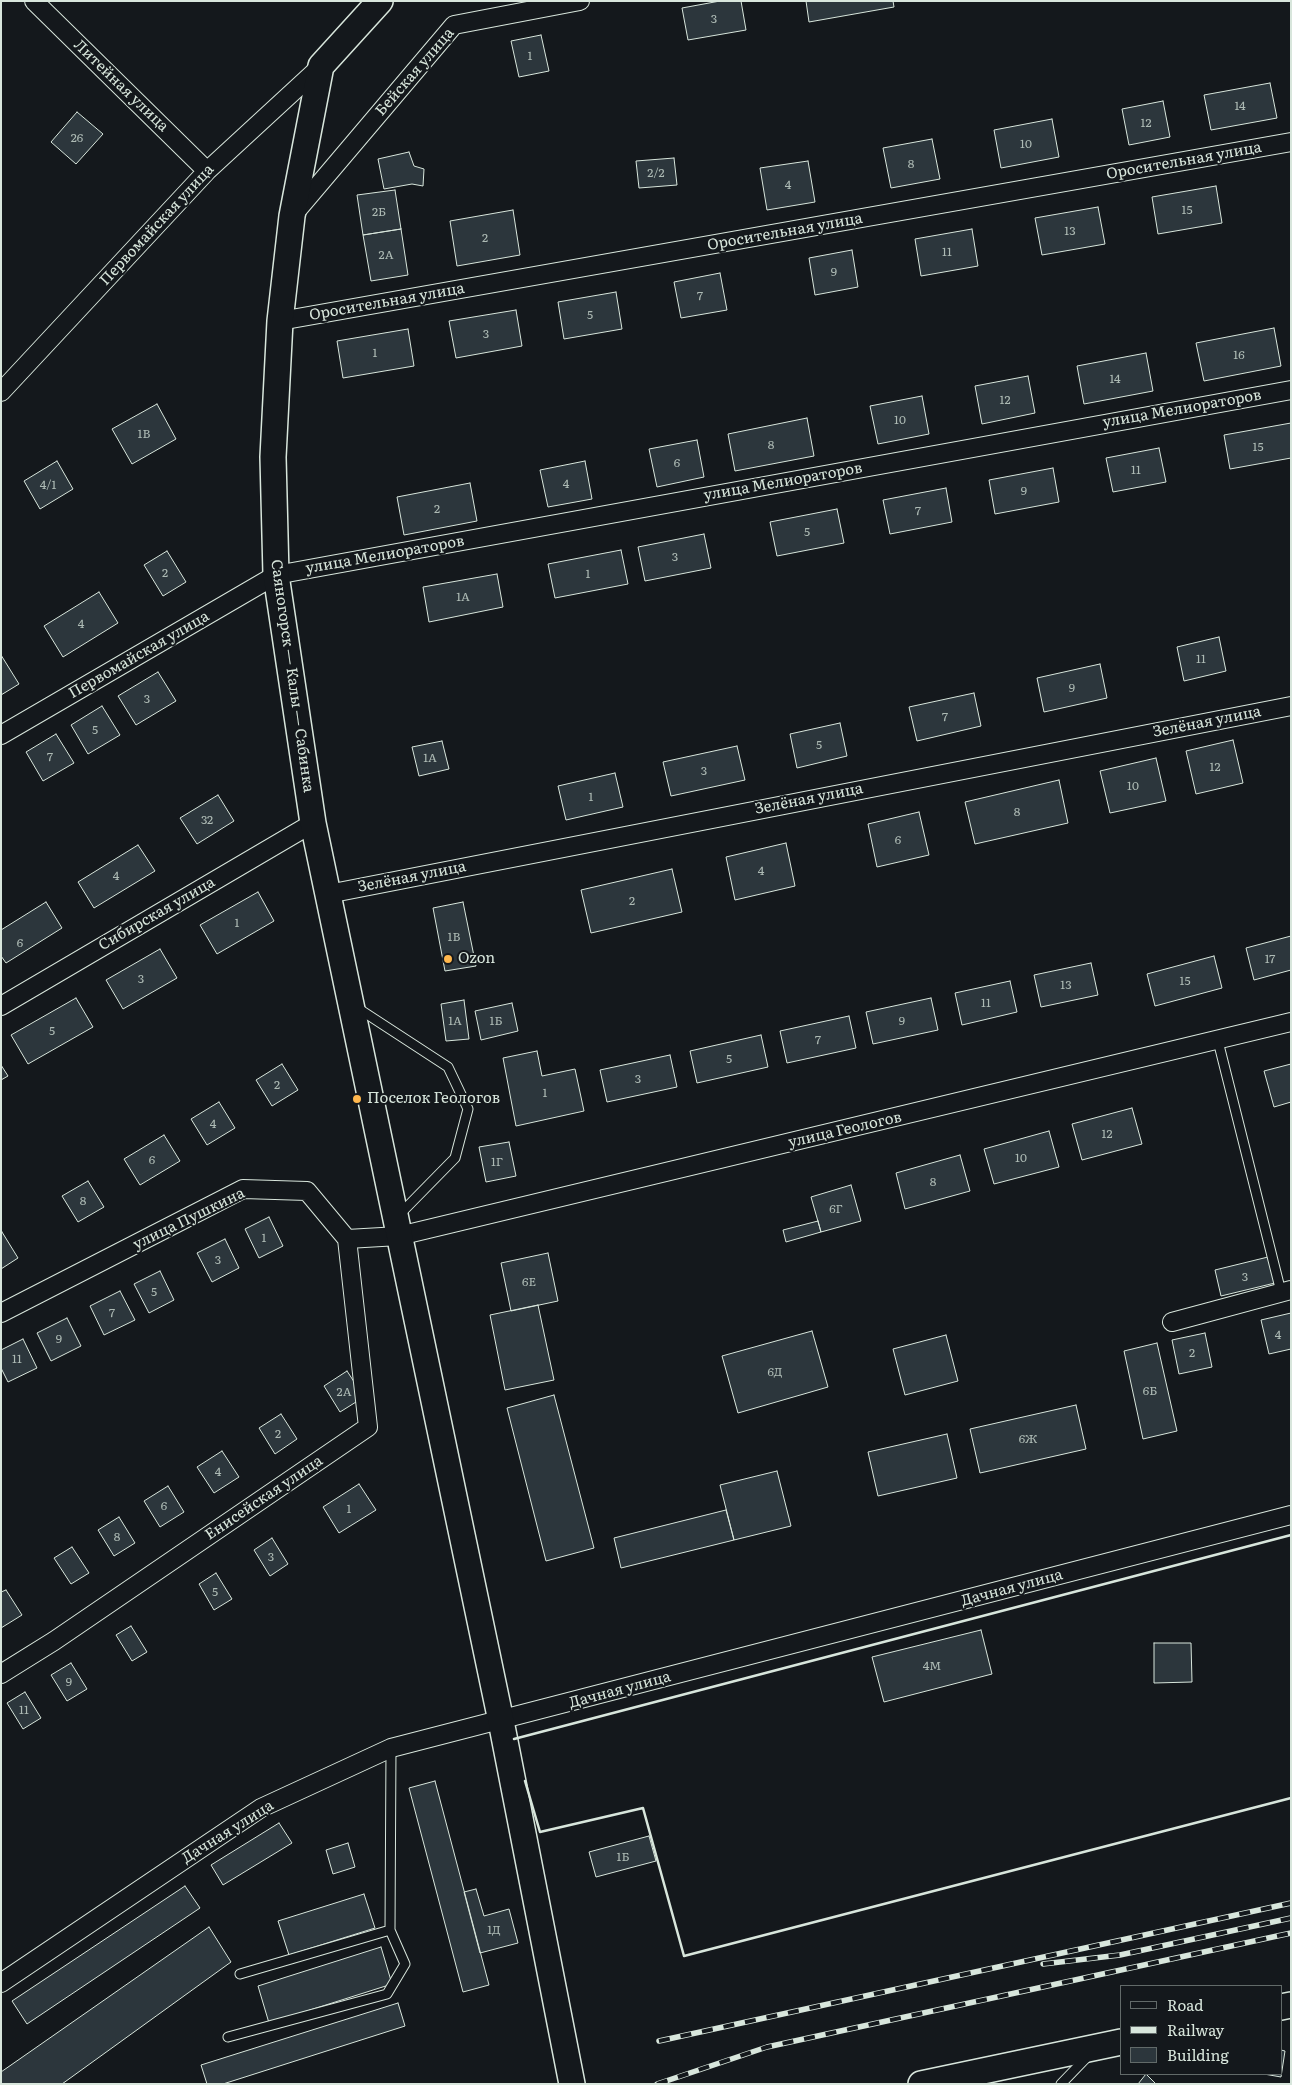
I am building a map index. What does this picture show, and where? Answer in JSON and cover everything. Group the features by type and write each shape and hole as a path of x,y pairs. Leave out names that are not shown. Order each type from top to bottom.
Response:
{"street":[{"name":"Литейная улица","path":"34,1 207,171"},
{"path":"321,66 380,1"},
{"name":"Бейская улица","path":"292,216 454,25 580,1"},
{"name":"Первомайская улица","path":"1,392 207,171 321,66"},
{"name":"Саяногорск — Калы — Сабинка","path":"321,66 292,216 280,321 272,457 276,575 313,823 501,1721 572,2084"},
{"name":"Оросительная улица","path":"280,321 1291,142"},
{"name":"улица Мелиораторов","path":"276,575 1291,390"},
{"name":"Первомайская улица","path":"1,735 276,575"},
{"name":"Зелёная улица","path":"328,894 1291,706"},
{"name":"Сибирская улица","path":"1,1006 313,823"},
{"name":"улица Геологов","path":"398,1227 1218,1041 1291,1022"},
{"name":"улица Пушкина","path":"1,1313 243,1189 307,1191 347,1239"},
{"path":"347,1239 398,1227"},
{"name":"Енисейская улица","path":"1,1674 54,1641 368,1427 347,1239"},
{"path":"1172,1322 1286,1291"},
{"name":"Дачная улица","path":"1,1983 261,1808 391,1748 1291,1515"},
{"path":"921,2084 1120,2042"}],"lane":[{"path":"350,1003 448,1067 468,1110 455,1158 398,1227"},
{"path":"1218,1041 1286,1291"},
{"path":"228,2037 388,1994 404,1964 390,1930 391,1748"},
{"path":"240,1974 390,1930"},
{"path":"1061,2084 1096,2047"}],"building":[{"path":"720,1 741,1 746,30 688,40 682,8"},
{"path":"806,1 893,1 894,7 809,22"},
{"path":"541,35 549,71 519,77 511,41"},
{"path":"1270,83 1277,118 1211,130 1204,95"},
{"path":"1163,101 1170,137 1129,145 1122,109"},
{"path":"77,112 103,134 76,164 51,142"},
{"path":"1052,119 1059,157 1001,168 994,130"},
{"path":"932,139 940,179 891,188 883,148"},
{"path":"409,152 414,166 424,169 423,186 412,184 384,189 378,159"},
{"path":"674,158 677,185 639,188 636,161"},
{"path":"808,161 815,202 767,210 760,168"},
{"path":"1216,186 1222,223 1158,234 1152,197"},
{"path":"395,190 401,229 363,235 357,195"},
{"path":"1098,207 1105,244 1042,255 1035,218"},
{"path":"513,210 520,255 457,266 450,221"},
{"path":"401,229 408,275 371,281 363,235"},
{"path":"972,229 978,266 921,276 915,239"},
{"path":"852,250 858,287 815,295 809,258"},
{"path":"720,273 727,310 681,318 674,282"},
{"path":"616,292 622,329 564,339 558,302"},
{"path":"516,310 522,346 456,358 449,321"},
{"path":"1274,328 1281,366 1204,381 1196,343"},
{"path":"408,329 414,366 343,378 337,341"},
{"path":"1146,353 1153,391 1084,404 1077,366"},
{"path":"1028,376 1035,413 982,424 975,386"},
{"path":"922,396 929,434 878,444 870,406"},
{"path":"157,404 176,439 132,464 112,429"},
{"path":"807,418 814,456 735,471 728,434"},
{"path":"1291,423 1291,458 1230,469 1224,435"},
{"path":"697,440 704,477 657,487 649,449"},
{"path":"1159,448 1166,482 1113,492 1106,458"},
{"path":"57,461 73,489 40,509 24,481"},
{"path":"585,461 592,499 548,507 540,470"},
{"path":"1053,468 1059,502 995,514 989,480"},
{"path":"470,483 477,521 404,535 397,497"},
{"path":"946,488 952,522 890,534 883,500"},
{"path":"837,509 844,543 777,556 770,522"},
{"path":"704,534 711,568 645,581 638,547"},
{"path":"621,550 628,584 555,598 548,564"},
{"path":"167,551 186,582 163,596 144,565"},
{"path":"497,574 503,607 429,622 423,587"},
{"path":"99,592 118,623 63,657 44,626"},
{"path":"1219,637 1226,671 1184,681 1177,647"},
{"path":"1,655 19,684 1,695"},
{"path":"1100,664 1107,698 1044,712 1037,678"},
{"path":"158,672 176,701 136,725 118,696"},
{"path":"974,693 981,726 917,741 909,707"},
{"path":"102,706 120,735 88,754 71,725"},
{"path":"840,723 847,756 797,768 790,734"},
{"path":"56,734 74,763 43,781 26,752"},
{"path":"1233,740 1243,783 1196,794 1186,751"},
{"path":"442,741 449,769 419,776 412,747"},
{"path":"737,746 745,780 671,796 663,762"},
{"path":"1156,758 1166,801 1110,813 1100,771"},
{"path":"615,773 623,807 566,820 558,786"},
{"path":"1059,780 1068,823 975,844 965,802"},
{"path":"218,795 234,821 197,844 180,818"},
{"path":"919,812 929,855 877,867 868,824"},
{"path":"786,843 795,886 735,900 726,857"},
{"path":"138,845 155,871 94,908 78,882"},
{"path":"672,869 682,912 591,933 581,890"},
{"path":"258,892 274,921 217,954 200,925"},
{"path":"46,902 62,928 6,963 1,956 1,930"},
{"path":"463,902 476,966 445,971 433,908"},
{"path":"1291,936 1291,970 1254,980 1246,948"},
{"path":"160,949 177,978 123,1009 106,980"},
{"path":"1214,956 1222,988 1155,1006 1147,974"},
{"path":"1091,963 1098,995 1041,1007 1034,975"},
{"path":"1010,981 1017,1012 962,1025 955,993"},
{"path":"76,998 93,1027 28,1064 11,1035"},
{"path":"931,998 938,1030 873,1044 866,1012"},
{"path":"464,1000 469,1039 446,1041 441,1004"},
{"path":"512,1003 518,1031 481,1040 475,1011"},
{"path":"849,1016 856,1048 787,1063 780,1031"},
{"path":"761,1035 768,1067 697,1083 690,1051"},
{"path":"537,1051 542,1076 575,1069 584,1111 516,1126 503,1058"},
{"path":"670,1055 677,1087 607,1102 600,1070"},
{"path":"282,1064 298,1090 272,1106 256,1080"},
{"path":"1291,1064 1291,1102 1274,1107 1264,1071"},
{"path":"1,1065 8,1076 1,1080"},
{"path":"219,1102 235,1128 207,1145 191,1119"},
{"path":"1132,1108 1142,1144 1082,1160 1072,1124"},
{"path":"1049,1131 1059,1167 994,1184 984,1149"},
{"path":"164,1135 180,1161 140,1185 124,1159"},
{"path":"509,1142 516,1176 486,1182 479,1147"},
{"path":"960,1155 970,1191 905,1209 896,1173"},
{"path":"88,1181 104,1207 78,1222 62,1196"},
{"path":"851,1185 861,1221 821,1232 811,1197"},
{"path":"269,1217 283,1246 259,1258 245,1229"},
{"path":"818,1221 821,1232 786,1242 783,1230"},
{"path":"1,1233 18,1258 1,1269"},
{"path":"225,1239 239,1268 212,1282 197,1253"},
{"path":"548,1253 558,1301 511,1311 501,1263"},
{"path":"1268,1257 1275,1283 1221,1296 1215,1270"},
{"path":"160,1271 174,1300 149,1313 134,1284"},
{"path":"120,1291 135,1320 104,1335 90,1306"},
{"path":"538,1305 554,1380 505,1390 490,1315"},
{"path":"1291,1313 1291,1349 1269,1354 1261,1320"},
{"path":"67,1318 81,1346 51,1361 37,1333"},
{"path":"812,1331 828,1387 738,1413 722,1356"},
{"path":"1205,1333 1212,1367 1179,1374 1172,1340"},
{"path":"946,1335 958,1381 905,1395 893,1349"},
{"path":"23,1339 37,1368 8,1382 1,1368 1,1350"},
{"path":"1157,1343 1177,1431 1143,1439 1124,1351"},
{"path":"347,1371 364,1397 340,1412 324,1386"},
{"path":"554,1395 594,1548 546,1561 507,1408"},
{"path":"1076,1405 1086,1449 980,1473 970,1429"},
{"path":"281,1414 297,1439 275,1454 259,1428"},
{"path":"947,1434 957,1478 878,1496 868,1452"},
{"path":"222,1451 239,1477 214,1493 197,1467"},
{"path":"777,1471 791,1526 734,1540 720,1485"},
{"path":"359,1484 376,1510 339,1533 323,1507"},
{"path":"168,1486 184,1512 160,1527 144,1501"},
{"path":"726,1510 734,1540 621,1568 614,1538"},
{"path":"119,1517 135,1543 114,1556 98,1530"},
{"path":"272,1538 288,1564 270,1576 254,1550"},
{"path":"72,1547 89,1573 71,1584 54,1558"},
{"path":"216,1573 232,1599 214,1610 199,1584"},
{"path":"6,1590 22,1615 1,1628 1,1592"},
{"path":"131,1626 147,1652 132,1661 116,1635"},
{"path":"981,1630 992,1674 884,1702 872,1657"},
{"path":"1154,1643 1191,1643 1192,1682 1154,1683"},
{"path":"71,1663 87,1689 67,1701 51,1675"},
{"path":"25,1692 41,1718 23,1729 7,1703"},
{"path":"435,1781 489,1985 463,1992 409,1788"},
{"path":"279,1823 292,1843 223,1885 211,1865"},
{"path":"649,1836 656,1861 596,1877 589,1852"},
{"path":"348,1843 355,1867 333,1874 326,1850"},
{"path":"185,1886 200,1908 27,2024 12,2001"},
{"path":"476,1889 484,1916 509,1909 518,1943 480,1953 464,1892"},
{"path":"364,1894 375,1928 289,1955 278,1921"},
{"path":"209,1927 231,1962 62,2084 1,2084 1,2072"},
{"path":"381,1947 392,1984 269,2023 258,1986"},
{"path":"398,2003 405,2026 223,2084 207,2084 201,2065"},
{"path":"1282,2050 1285,2051 1282,2070"},
{"path":"1147,2075 1156,2084 1138,2084"}],"railway":[{"path":"659,2041 1291,1903"},
{"path":"1043,1964 1120,1955 1291,1918"},
{"path":"657,2084 767,2047 1291,1933"}],"wall":[{"path":"514,1739 1291,1535"},
{"path":"525,1781 540,1832 643,1808 684,1956 1291,1798"}],"place":[{"name":"Ozon","path":"448,959"},
{"name":"Поселок Геологов","path":"357,1099"}]}
